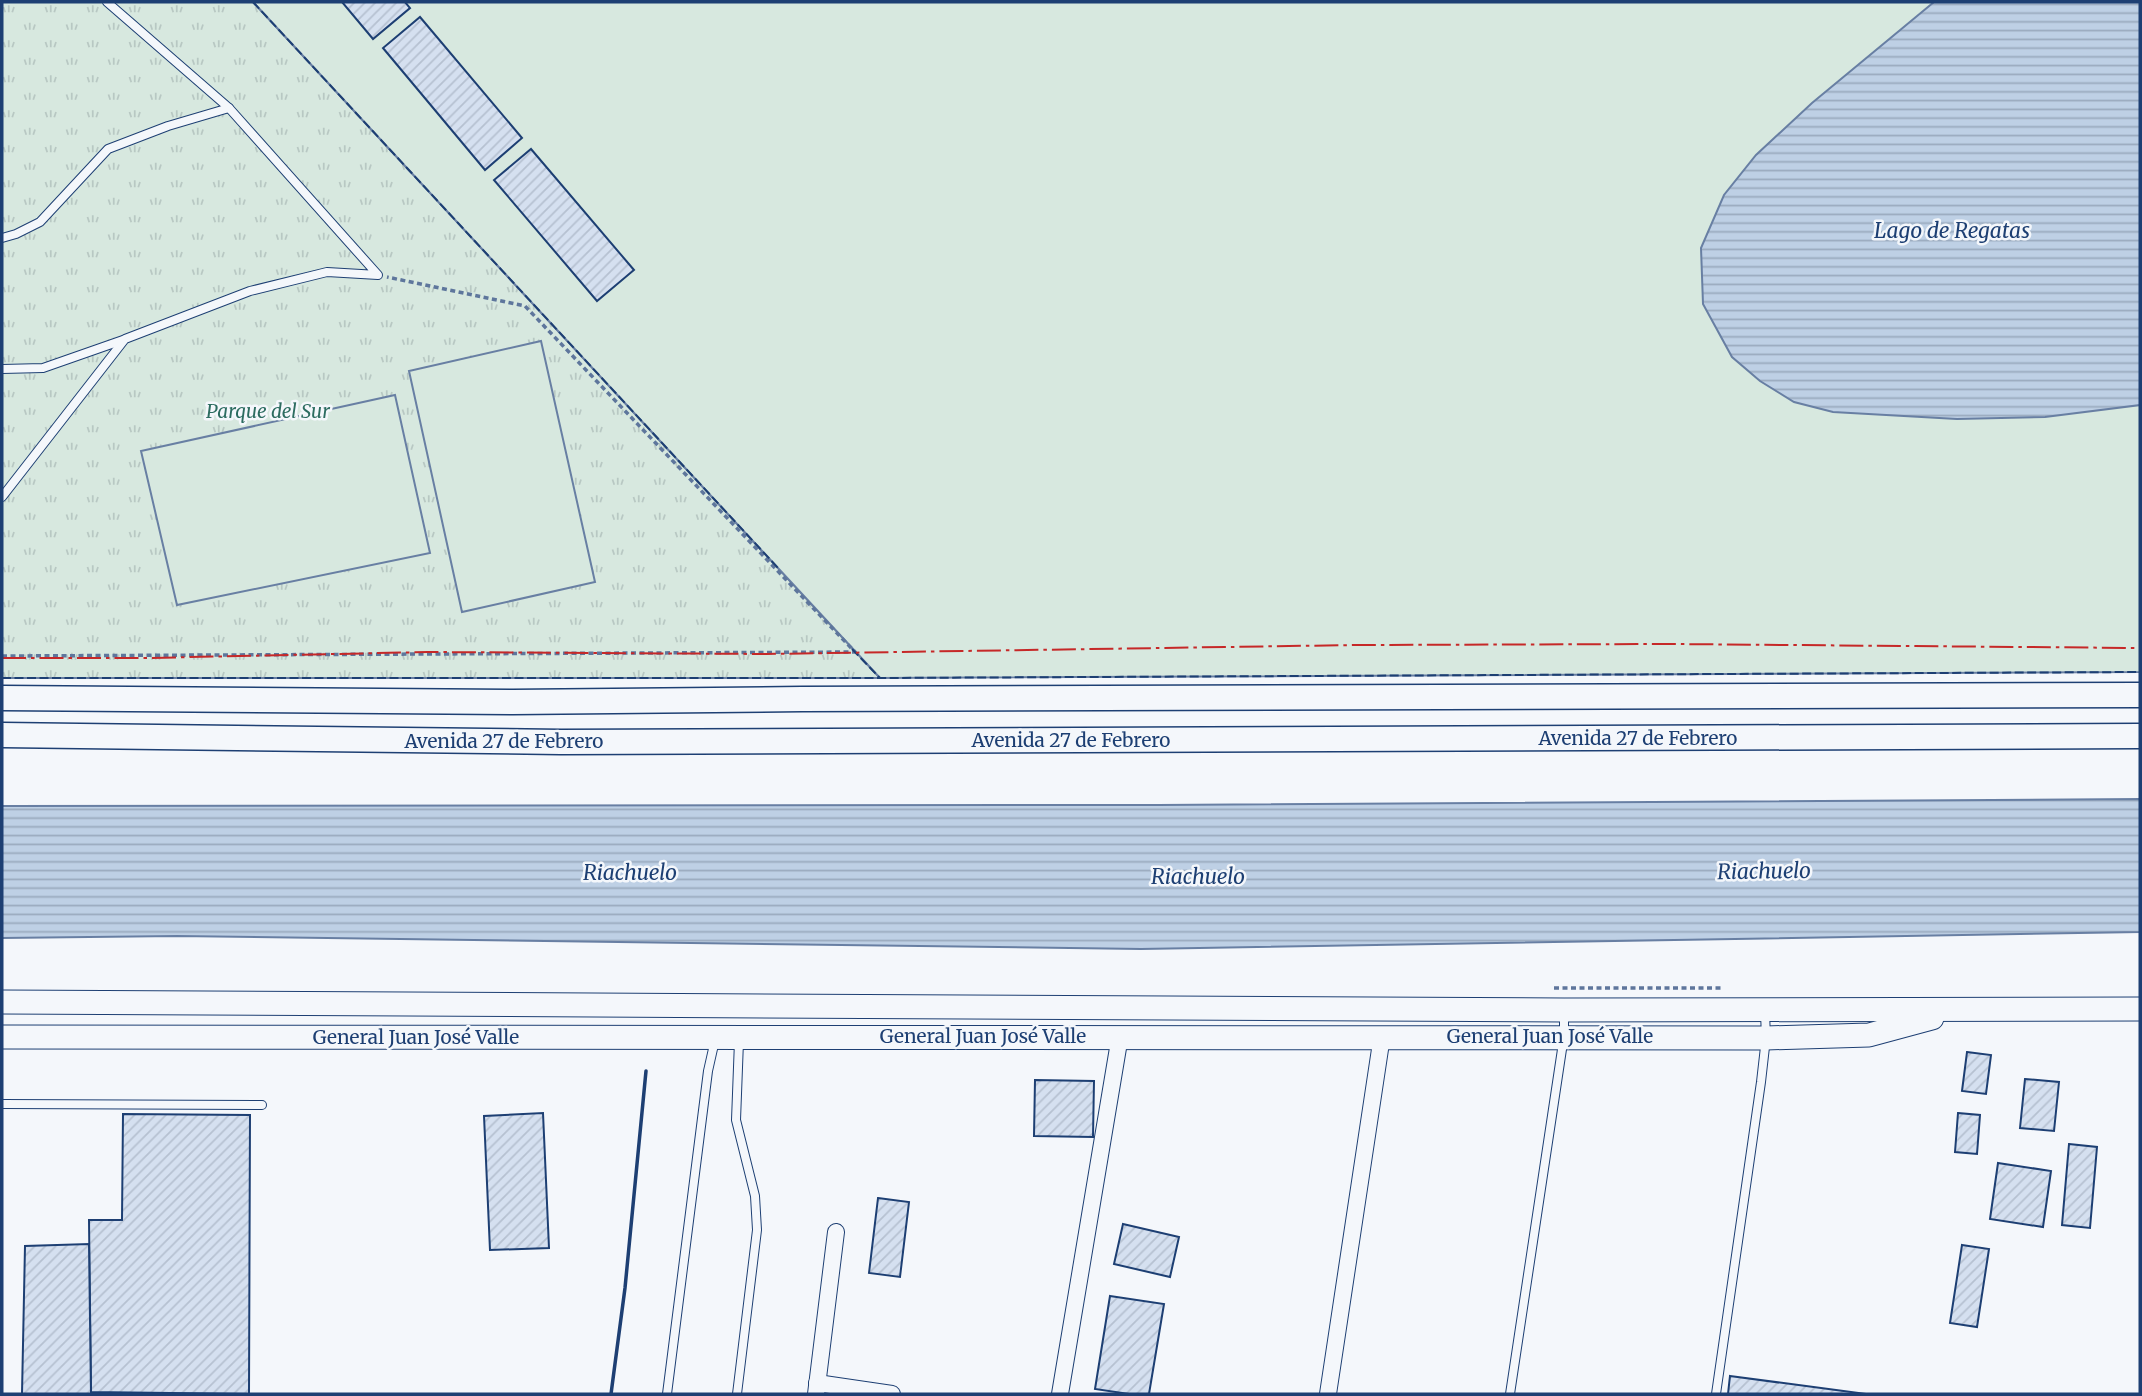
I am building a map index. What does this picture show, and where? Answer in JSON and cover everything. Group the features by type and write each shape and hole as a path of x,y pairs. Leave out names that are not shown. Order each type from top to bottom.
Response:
{"main road":[{"name":"Avenida 27 de Febrero","path":"2,698 513,702 844,698 2140,695"},
{"name":"Avenida 27 de Febrero","path":"2,735 519,741 2140,736"},
{"name":"General Juan José Valle","path":"2,1002 1564,1010 2140,1009"},
{"name":"General Juan José Valle","path":"2,1037 1766,1038 1869,1035 1961,1010"}],"street":[{"path":"1060,1394 1120,1036"},
{"path":"1328,1394 1382,1036"},
{"path":"836,1232 816,1389 892,1394"}],"lane":[{"path":"107,2 229,108 378,275"},
{"path":"2,238 40,222 108,149 168,126 229,108"},
{"path":"2,369 43,368 250,291 314,275 327,272 378,275"},
{"path":"2,497 125,339"},
{"path":"1510,1394 1563,1036 1564,1010"},
{"path":"1716,1394 1766,1038 1764,1010"},
{"path":"667,1394 708,1070 715,1037"},
{"path":"737,1394 757,1230 755,1196 736,1120 739,1037"},
{"path":"2,1104 262,1105"}],"path":[{"path":"2,656 855,652 525,306 378,275"}],"green space":[{"name":"Parque del Sur","path":"2,2 253,2 880,678 2,678"},
{"path":"253,2 2140,2 2140,672 880,678"},
{"path":"541,341 595,582 462,612 409,371"},
{"path":"395,395 430,553 177,605 141,451"}],"water":[{"name":"Lago de Regatas","path":"1934,2 2140,2 2140,405 2045,417 1957,419 1833,412 1794,402 1760,381 1732,357 1703,304 1701,248 1724,195 1756,155 1812,103"},
{"name":"Riachuelo","path":"2140,799 2140,932 1141,949 177,936 2,938 2,806 1158,805"}],"building":[{"path":"342,2 405,2 410,8 373,39"},
{"path":"420,17 522,138 485,170 383,48"},
{"path":"531,149 634,270 597,301 494,180"},
{"path":"1967,1052 1991,1055 1986,1094 1962,1091"},
{"path":"2025,1079 2059,1082 2054,1131 2020,1128"},
{"path":"1035,1080 1094,1081 1093,1137 1034,1136"},
{"path":"543,1113 549,1248 490,1250 484,1116"},
{"path":"1958,1113 1980,1115 1977,1154 1955,1152"},
{"path":"123,1114 250,1115 249,1394 91,1392 89,1220 122,1220"},
{"path":"2069,1144 2097,1147 2090,1228 2062,1225"},
{"path":"1998,1163 2051,1171 2043,1227 1990,1219"},
{"path":"878,1198 909,1202 900,1277 869,1273"},
{"path":"1123,1224 1179,1237 1170,1277 1114,1264"},
{"path":"89,1244 91,1394 22,1394 25,1246"},
{"path":"1962,1245 1989,1249 1977,1327 1950,1323"},
{"path":"1110,1296 1164,1304 1149,1394 1095,1389"},
{"path":"1730,1376 1866,1394 1728,1394"}],"fence":[{"path":"253,2 779,569"},
{"path":"852,649 880,678 2140,672"},
{"path":"2,678 880,678"}],"wall":[{"path":"611,1394 625,1288 646,1071"}],"power":[{"path":"2,658 428,652 766,654 1358,645 1670,644 2140,648"}]}
